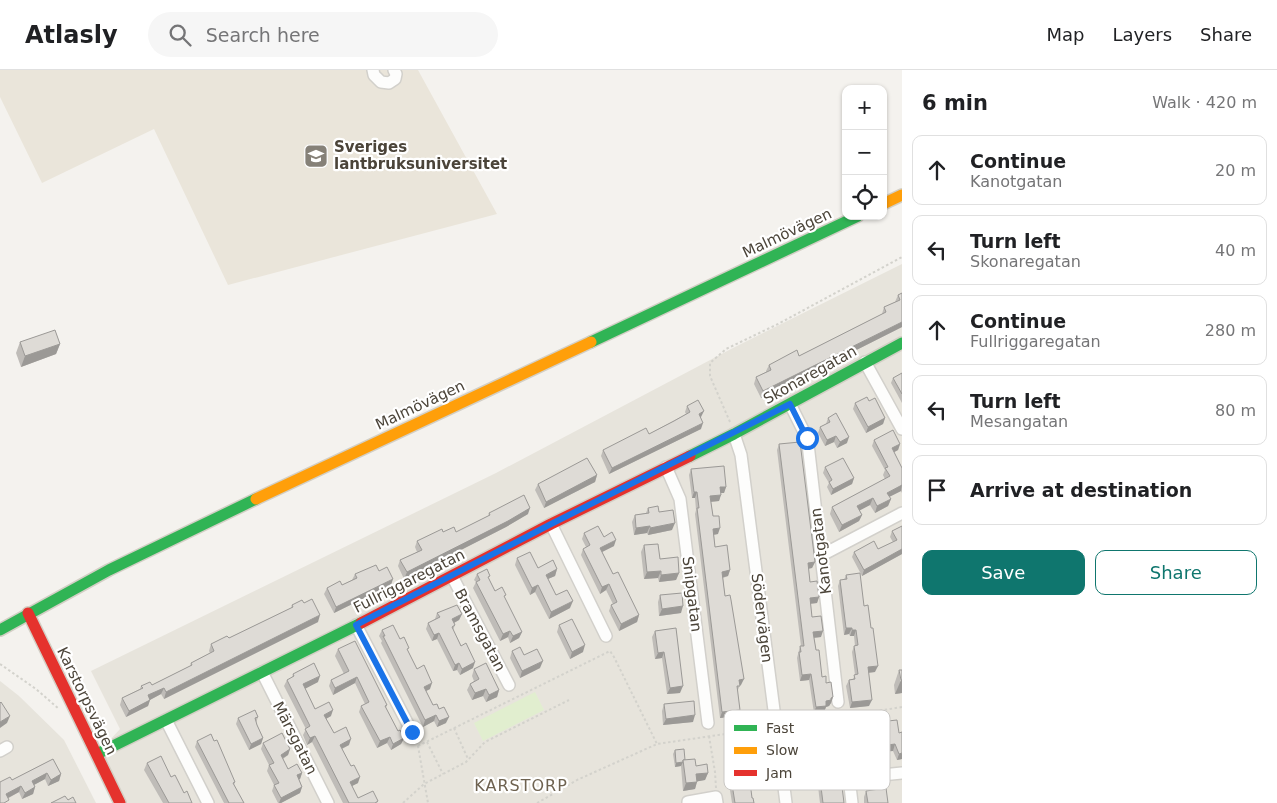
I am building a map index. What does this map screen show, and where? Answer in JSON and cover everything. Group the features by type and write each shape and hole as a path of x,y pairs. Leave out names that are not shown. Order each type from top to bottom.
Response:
{"street":[{"path":"374,70 374,75 382,82 389,83 395,79 396,74 394,70"},
{"path":"887,202 902,196"},
{"name":"Malmövägen","path":"0,630 28,613 111,570 348,456 850,220"},
{"name":"Skonaregatan","path":"734,434 902,343"},
{"path":"866,362 902,430"},
{"name":"Kanotgatan","path":"790,404 808,444 838,702"},
{"name":"Fullriggaregatan","path":"97,754 356,625 551,524 734,434"},
{"name":"Södervägen","path":"734,434 741,454 773,710"},
{"name":"Snipgatan","path":"666,467 680,499 708,724"},
{"path":"822,555 902,513"},
{"path":"551,524 606,636"},
{"name":"Bramsgatan","path":"452,576 509,685"},
{"name":"Karstorpsvägen","path":"28,613 120,803"},
{"path":"356,625 412,732"},
{"name":"Märsgatan","path":"262,672 328,803"},
{"path":"166,720 208,803"},
{"name":"Södervägen","path":"784,790 786,803"},
{"path":"850,790 852,803"},
{"path":"688,803 717,800"}],"path":[{"path":"734,434 710,376 710,363 726,349 778,324 902,257"},
{"path":"428,803 418,746 610,651 657,744"},
{"path":"0,664 36,689 62,713"},
{"path":"403,803 424,784 468,760 485,742 569,700"},
{"path":"838,702 839,710"},
{"path":"890,710 902,708"},
{"path":"708,724 716,772 717,800"},
{"path":"454,728 468,760"},
{"path":"537,803 577,780 657,744 724,734"},
{"path":"427,742 443,774"}],"shaded area":[{"name":"Sveriges lantbruksuniversitet","path":"0,70 418,70 497,214 228,285 154,129 42,183 0,97"},
{"path":"902,264 902,803 120,803 97,754 120,729 91,671 496,473 731,349"},
{"path":"0,681 19,696 64,740 96,803 0,803"}],"green space":[{"path":"535,692 544,710 483,741 474,723"}],"building":[{"path":"902,293 902,322 763,391 756,377 771,370 769,365 797,350 799,356 886,312 884,307 900,300 898,295"},
{"path":"55,330 60,344 25,356 20,342"},
{"path":"902,373 902,394 893,378"},
{"path":"867,397 869,401 875,398 885,418 868,427 855,403"},
{"path":"698,400 704,411 699,414 703,423 612,468 603,450 646,428 649,434 674,421 690,412 687,406"},
{"path":"836,413 849,437 840,442 836,436 827,440 820,427 830,422 828,418"},
{"path":"893,430 900,444 892,448 902,468 902,485 887,493 891,499 877,506 873,498 857,506 862,515 842,525 832,507 890,476 885,468 888,467 874,440"},
{"path":"800,442 815,562 808,563 810,582 817,581 819,597 810,598 812,617 821,616 823,631 813,632 816,650 819,650 822,677 826,676 826,683 831,682 833,697 831,700 826,701 826,706 816,707 811,674 802,675 799,652 801,652 800,646 804,646 779,444"},
{"path":"587,458 597,475 546,502 538,484"},
{"path":"843,458 854,478 833,489 829,482 832,480 825,467"},
{"path":"724,466 726,487 720,487 721,495 710,496 713,516 719,516 720,528 713,529 715,547 727,545 730,570 722,572 725,596 730,595 744,679 739,680 740,686 737,686 740,710 724,710 722,712 697,508 699,508 697,492 694,492 691,469"},
{"path":"524,495 530,508 407,572 400,560 422,550 417,541 442,529 443,532 454,527 456,532"},
{"path":"658,506 659,512 673,510 675,523 650,528 650,526 636,528 635,515 649,513 648,508"},
{"path":"598,526 604,537 612,532 616,540 600,548 613,574 618,572 639,615 621,624 611,605 617,602 609,584 602,587 583,549 590,545 584,533"},
{"path":"902,526 902,549 864,570 854,552 874,541 878,549 897,540 892,531"},
{"path":"658,544 660,559 678,557 679,573 661,575 661,571 647,572 644,545"},
{"path":"530,552 538,568 553,560 557,569 546,575 556,595 567,590 573,601 551,612 538,585 532,588 517,558"},
{"path":"376,565 379,571 387,567 393,579 336,607 327,588 340,581 342,585 357,578 355,574"},
{"path":"487,569 490,576 488,577 495,591 502,587 506,595 504,596 522,632 513,636 510,631 503,634 476,582 480,580 477,574"},
{"path":"860,573 864,606 868,605 878,666 868,667 872,700 852,702 849,680 855,679 854,675 858,674 854,646 858,645 856,630 846,628 840,580 847,579 846,575"},
{"path":"682,593 683,606 662,609 660,595"},
{"path":"312,599 320,615 166,692 164,688 148,695 150,700 129,711 122,698 143,688 141,686 150,682 152,685 192,665 191,663 214,651 211,644 227,636 229,638 293,607 292,605 302,600 304,603"},
{"path":"457,605 462,614 452,619 455,625 452,627 461,646 466,643 475,662 462,669 459,663 455,665 439,633 434,635 428,623 440,617 437,613"},
{"path":"572,619 585,645 572,652 559,625"},
{"path":"393,625 400,639 404,637 409,648 407,649 417,669 424,665 432,683 424,687 433,705 437,704 439,709 444,707 449,717 439,721 436,715 425,720 383,636 385,636 382,630"},
{"path":"676,628 683,686 670,688 664,652 658,653 655,631"},
{"path":"355,641 387,705 385,706 398,731 400,730 404,738 393,744 390,737 380,741 361,706 369,702 357,677 335,688 331,680 349,671 338,649"},
{"path":"520,647 524,655 537,649 543,661 522,671 512,651"},
{"path":"314,663 320,676 303,684 315,709 329,702 333,710 324,715 334,733 346,727 351,739 340,745 351,766 354,765 360,777 350,782 358,798 373,791 378,801 375,803 349,803 315,736 310,738 305,729 310,726 287,680 294,676 293,674"},
{"path":"486,663 499,690 489,695 486,689 475,693 470,684 479,679 474,669"},
{"path":"899,670 902,670 902,680 901,680"},
{"path":"694,701 695,715 666,719 664,704"},
{"path":"0,703 10,716 0,722"},
{"path":"255,710 258,717 255,718 257,725 263,738 251,744 238,718"},
{"path":"897,720 899,733 902,732 902,753 899,754 895,744 890,745 890,721"},
{"path":"282,733 290,749 281,755 288,769 297,764 302,773 297,775 302,787 281,798 274,785 279,783 269,765 274,763 263,743"},
{"path":"211,734 214,741 217,740 235,782 233,783 244,803 229,803 197,741"},
{"path":"684,749 685,760 676,763 675,750"},
{"path":"161,756 171,777 175,775 184,793 187,791 192,803 169,803 147,763"},
{"path":"53,759 61,774 51,780 47,773 32,781 35,787 25,793 21,786 6,794 9,800 0,803 0,782 10,777 12,780"},
{"path":"695,759 696,766 707,764 708,773 696,774 697,782 686,783 683,760"},
{"path":"733,790 751,790 754,803 735,803"},
{"path":"821,790 842,790 844,803 823,803"},
{"path":"886,790 888,803 868,803 866,791"},
{"path":"65,796 68,800 73,797 76,803 51,803"}],"traffic: fast":[{"path":"591,342 850,220"},
{"path":"690,456 902,343"},
{"path":"0,630 109,570 256,499"},
{"path":"97,754 361,623"}],"traffic: slow":[{"path":"887,202 902,195"},
{"path":"256,499 591,342"}],"traffic: jam":[{"path":"361,623 551,524 690,456"},
{"path":"28,613 120,803"}],"place":[{"name":"Sveriges lantbruksuniversitet","path":"316,156"}],"district":[{"name":"KARSTORP","path":"521,785"}],"route":[{"path":"412,732 356,625 551,524 734,434 790,404 807,438"}]}
